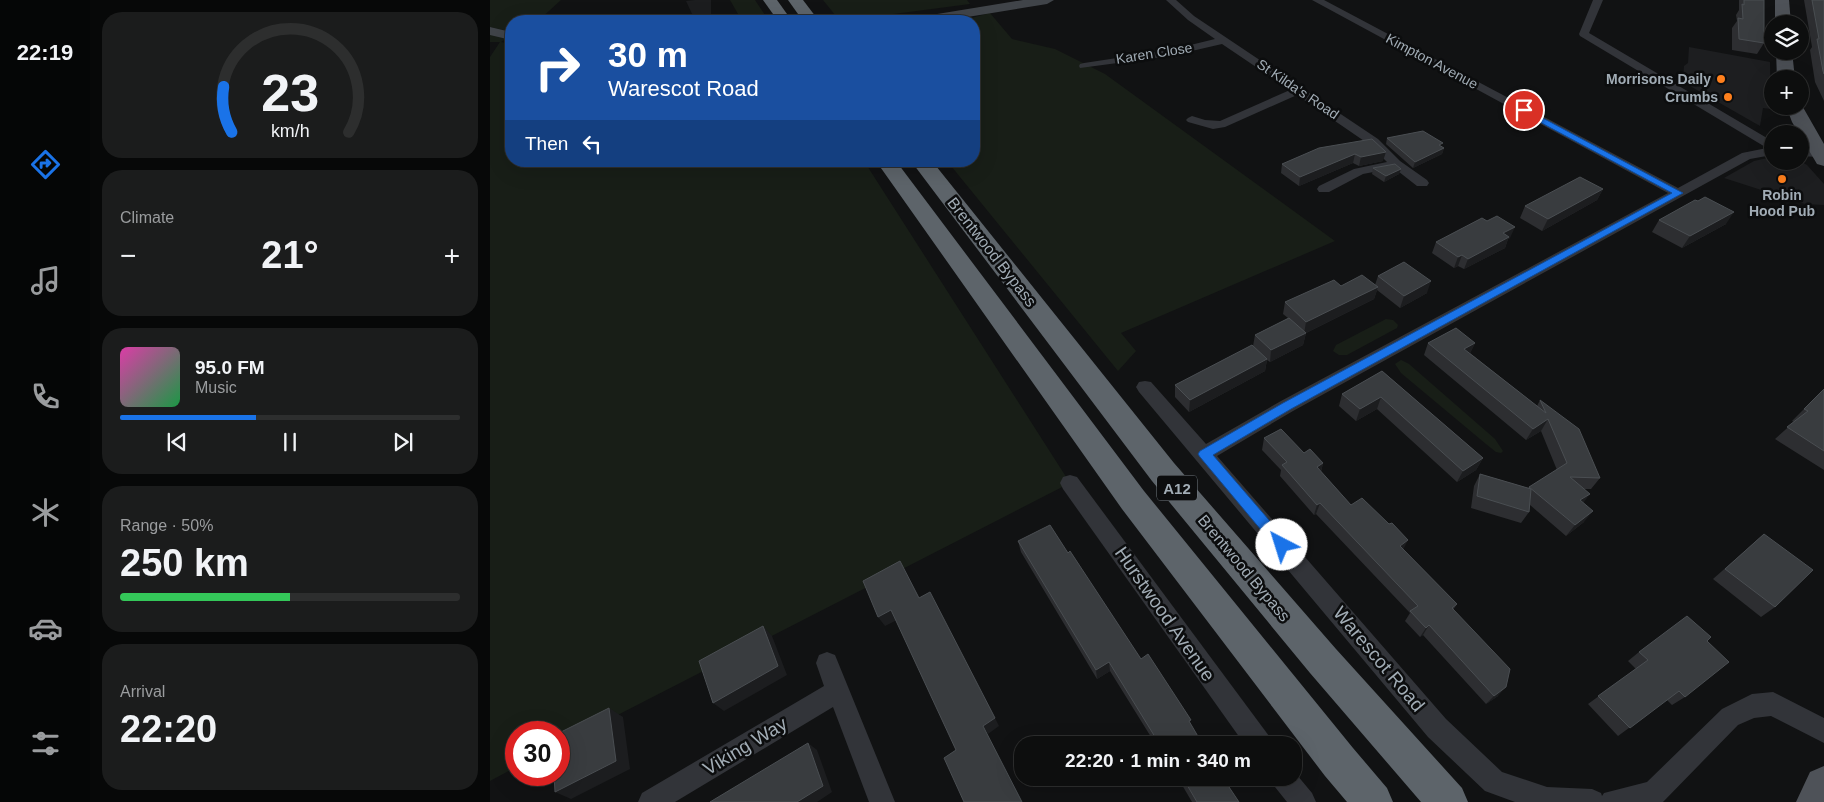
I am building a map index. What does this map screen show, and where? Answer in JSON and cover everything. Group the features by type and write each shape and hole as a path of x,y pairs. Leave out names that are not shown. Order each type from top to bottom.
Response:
{"highway":[{"path":"770,0 781,15"},
{"path":"794,0 806,15"},
{"name":"Brentwood Bypass","path":"890,167 1133,500 1339,762 1373,802"},
{"name":"Brentwood Bypass","path":"926,167 1163,472 1323,661 1448,802"}],"main road":[{"path":"1782,0 1783,15"},
{"path":"1798,115 1822,157"},
{"path":"1816,802 1824,786"}],"street":[{"path":"956,15 1047,0"},
{"name":"St Kilda's Road","path":"1171,0 1186,14 1374,142 1396,164 1422,183"},
{"name":"Kimpton Avenue","path":"1317,0 1678,193"},
{"path":"1598,0 1584,34 1764,141"},
{"path":"490,31 505,35"},
{"name":"Karen Close","path":"1084,66 1170,53 1224,40"},
{"path":"1192,120 1212,127 1225,124 1234,121 1256,107 1299,90"},
{"path":"1204,454 1287,406 1746,156 1764,153"},
{"path":"1809,154 1822,157"},
{"path":"1324,189 1351,173 1364,168 1396,164"},
{"name":"Warescot Road","path":"1145,387 1437,728 1494,782 1547,800 1592,802"},
{"name":"Hurstwood Avenue","path":"1070,483 1253,736"},
{"path":"827,662 882,802"},
{"name":"Viking Way","path":"651,802 839,690"},
{"path":"1613,802 1654,793 1730,717 1752,706 1773,704 1824,731"},
{"path":"1290,786 1303,802"}],"shaded area":[{"path":"490,0 561,0 545,15 505,15 505,31 490,27"},
{"path":"730,0 755,0 765,15 739,15"},
{"path":"823,0 967,0 970,4 886,15 835,15"},
{"path":"990,13 1012,39 1055,49 1105,74 1335,241 1121,333 1136,351 1118,371 952,167 980,167 980,16"},
{"path":"490,31 505,35 505,40 501,42 505,43 505,167 868,167 1070,483 570,739 570,721 505,721 505,773 490,781 490,57 500,42 490,42"},
{"path":"1689,47 1770,62 1770,70 1764,70 1764,108 1760,126 1683,82 1684,66 1688,63"},
{"path":"1764,159 1764,170 1809,170 1809,167 1824,184 1824,205 1805,204 1724,178 1754,161"},
{"path":"1386,319 1393,320 1398,325 1397,328 1347,355 1339,355 1333,351 1336,345"},
{"path":"1401,360 1409,364 1495,439 1503,451 1501,453 1496,452 1401,373 1395,364"}],"building":[{"path":"1744,0 1764,0 1764,43 1739,39 1738,18 1743,19 1742,4 1744,5"},
{"path":"1812,0 1824,0 1824,74 1817,39 1819,39"},
{"path":"1423,131 1443,143 1439,145 1444,148 1415,162 1387,138"},
{"path":"1372,139 1386,152 1361,157 1355,154 1300,177 1282,164 1319,148"},
{"path":"1395,164 1401,169 1386,176 1373,168"},
{"path":"1580,177 1603,189 1548,219 1525,206"},
{"path":"1705,197 1734,212 1690,236 1659,220 1695,200 1698,201"},
{"path":"1497,216 1515,227 1503,233 1509,237 1468,259 1462,255 1458,257 1436,242 1482,218 1487,221"},
{"path":"1404,262 1431,281 1404,296 1378,276"},
{"path":"1362,275 1378,287 1306,322 1285,302 1334,280 1341,286"},
{"path":"1289,318 1306,333 1271,350 1255,335"},
{"path":"1456,328 1475,343 1464,349 1546,413 1540,400 1579,429 1600,478 1570,477 1590,494 1580,500 1593,511 1575,525 1529,487 1567,463 1548,419 1533,429 1428,343"},
{"path":"1252,345 1267,359 1190,400 1175,385"},
{"path":"1382,371 1483,458 1463,471 1381,397 1360,409 1342,394"},
{"path":"1824,389 1824,451 1787,427 1808,411 1804,409"},
{"path":"1281,429 1304,453 1310,449 1323,463 1317,467 1351,505 1362,498 1389,524 1392,523 1408,540 1400,546 1457,604 1452,608 1510,669 1506,687 1494,696 1429,625 1426,628 1410,611 1418,606 1320,503 1317,505 1282,465 1287,462 1264,438"},
{"path":"1480,474 1531,489 1529,512 1477,496"},
{"path":"1050,525 1068,553 1070,551 1141,659 1148,654 1191,720 1189,721 1198,736 1154,736 1109,662 1096,670 1018,541"},
{"path":"1764,534 1813,570 1775,607 1725,569"},
{"path":"900,561 919,598 930,592 995,718 983,726 1022,802 964,802 944,758 956,750 891,610 878,617 863,581"},
{"path":"1687,616 1711,637 1707,641 1729,662 1685,697 1679,691 1630,728 1598,696 1648,660 1639,652"},
{"path":"763,626 778,666 713,703 699,661"},
{"path":"609,708 616,761 570,784 570,728"},
{"path":"808,743 823,786 797,802 710,802"},
{"path":"555,786 567,786 555,792"},
{"path":"1188,786 1228,786 1239,802 1197,802"}],"place":[{"name":"Morrisons Daily","path":"1721,79"},
{"name":"Crumbs","path":"1728,97"},
{"name":"Robin Hood Pub","path":"1782,179"}],"route":[{"path":"1282,545 1204,454 1287,406 1678,193 1524,110"}]}
